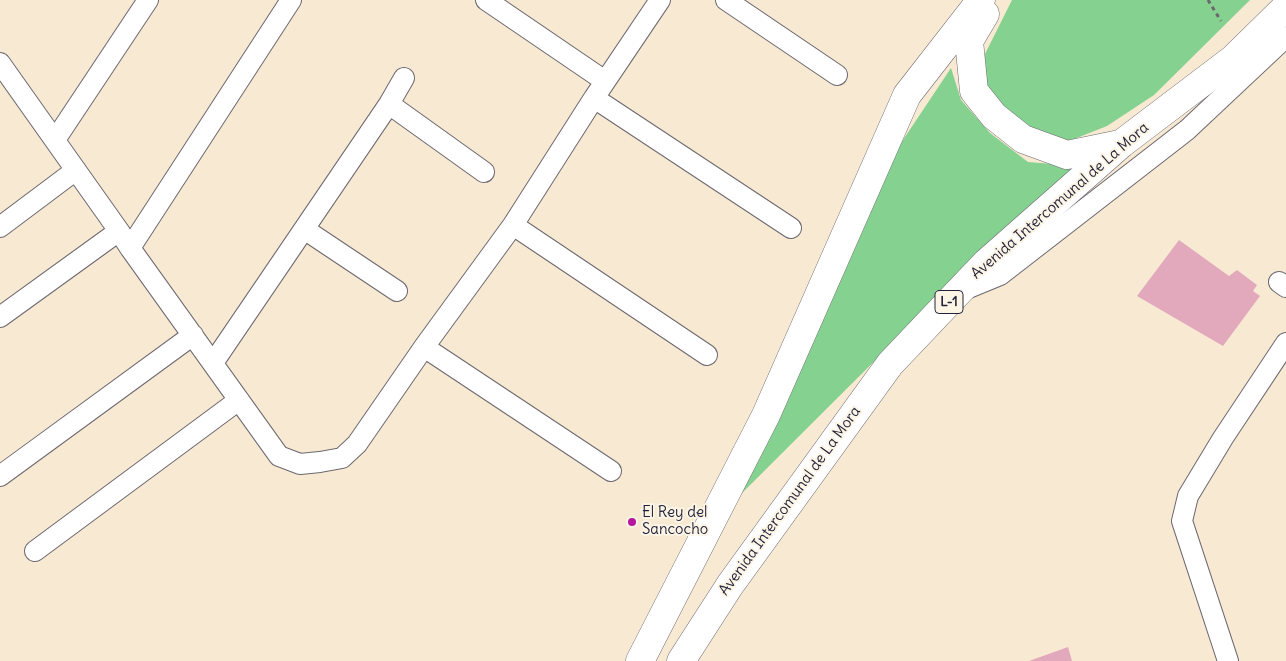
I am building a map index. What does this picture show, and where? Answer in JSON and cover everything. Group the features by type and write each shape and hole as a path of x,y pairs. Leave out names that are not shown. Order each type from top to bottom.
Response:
{"main road":[{"path":"640,661 766,415 907,95 981,0"},
{"path":"994,0 969,41 974,91 994,116 1023,139 1067,155 1121,144"},
{"name":"Avenida Intercomunal de La Mora","path":"681,661 730,585 890,364 986,263 1121,144 1233,58 1286,7"}],"street":[{"path":"55,140 148,0"},
{"path":"0,317 125,239 291,0"},
{"path":"486,0 606,82"},
{"path":"0,63 279,456 300,464 342,458 357,444 424,347 514,225 594,98 660,0"},
{"path":"726,0 837,75"},
{"path":"958,293 1000,275 1187,130 1286,38"},
{"path":"214,363 389,104 404,78"},
{"path":"594,98 792,228"},
{"path":"389,104 484,172"},
{"path":"0,227 76,170"},
{"path":"514,225 708,355"},
{"path":"304,229 397,292"},
{"path":"0,476 193,335"},
{"path":"1228,661 1182,521 1188,496 1223,438 1286,343"},
{"path":"424,347 611,471"},
{"path":"35,551 239,400"}],"path":[{"path":"1208,0 1221,21"}],"green space":[{"path":"1012,0 1250,0 1154,95 1107,126 1064,143 1025,129 982,87 980,64"},
{"path":"951,68 961,100 990,133 1028,162 1076,166 1011,225 730,505 893,155"}],"building":[{"path":"1179,240 1229,276 1237,270 1257,285 1253,291 1260,296 1223,346 1137,296"},
{"path":"1068,647 1072,661 1029,661"}],"place":[{"name":"El Rey del Sancocho","path":"632,522"}]}
